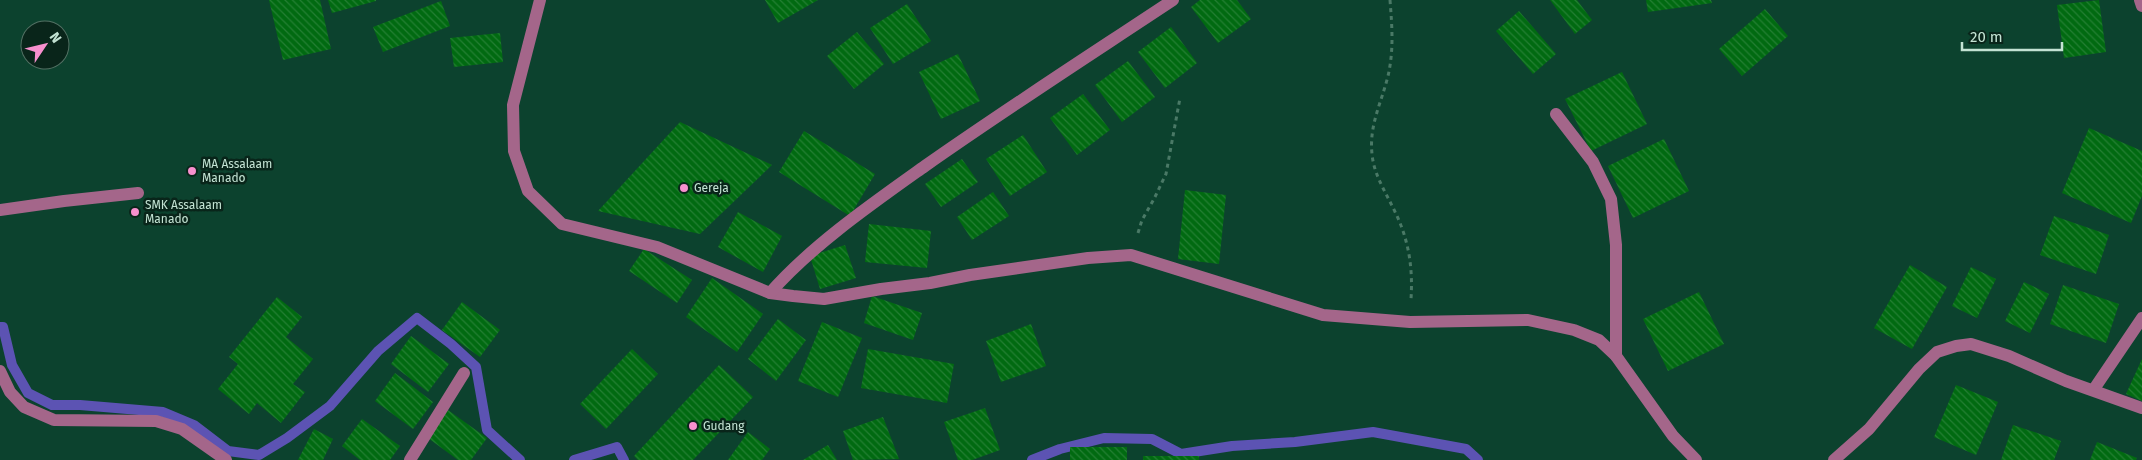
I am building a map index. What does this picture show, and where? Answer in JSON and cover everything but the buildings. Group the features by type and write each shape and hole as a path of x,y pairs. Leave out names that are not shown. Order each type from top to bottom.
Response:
{"street":[{"path":"540,0 513,105 514,151 528,191 562,224 657,247 770,293 824,299 930,283 970,274 1088,258 1131,256 1323,314 1410,322 1528,320 1574,330 1599,340 1616,356 1673,436 1696,460"},
{"path":"770,293 789,271 882,196 1173,0"},
{"path":"2140,0 2142,6"},
{"path":"1556,114 1593,162 1611,199 1616,245 1616,356"},
{"path":"0,210 64,200 138,193"},
{"path":"2094,390 2142,318"},
{"path":"1834,460 1869,429 1925,363 1937,352 1956,346 1971,344 2009,356 2066,380 2142,408"},
{"path":"0,371 10,392 24,407 54,420 156,421 182,429 226,460"},
{"path":"410,460 464,373"}],"path":[{"path":"1390,0 1393,32 1391,56 1384,91 1372,126 1372,154 1381,185 1396,214 1408,244 1412,277 1410,322"},
{"path":"1131,256 1142,220 1166,174 1180,98"}],"waterway":[{"path":"0,327 3,327 12,365 28,393 52,405 80,405 163,412 194,425 228,451 259,455 287,438 330,406 378,351 417,318 451,344 476,367 487,430 520,460"},
{"path":"1032,460 1060,449 1104,438 1152,439 1181,454 1232,446 1295,442 1373,432 1466,449 1478,460"},
{"path":"574,460 617,447 624,460"}],"place":[{"name":"MA Assalaam Manado","path":"192,171"},
{"name":"Gereja","path":"684,188"},
{"name":"SMK Assalaam Manado","path":"135,212"},
{"name":"Gudang","path":"693,426"}]}
